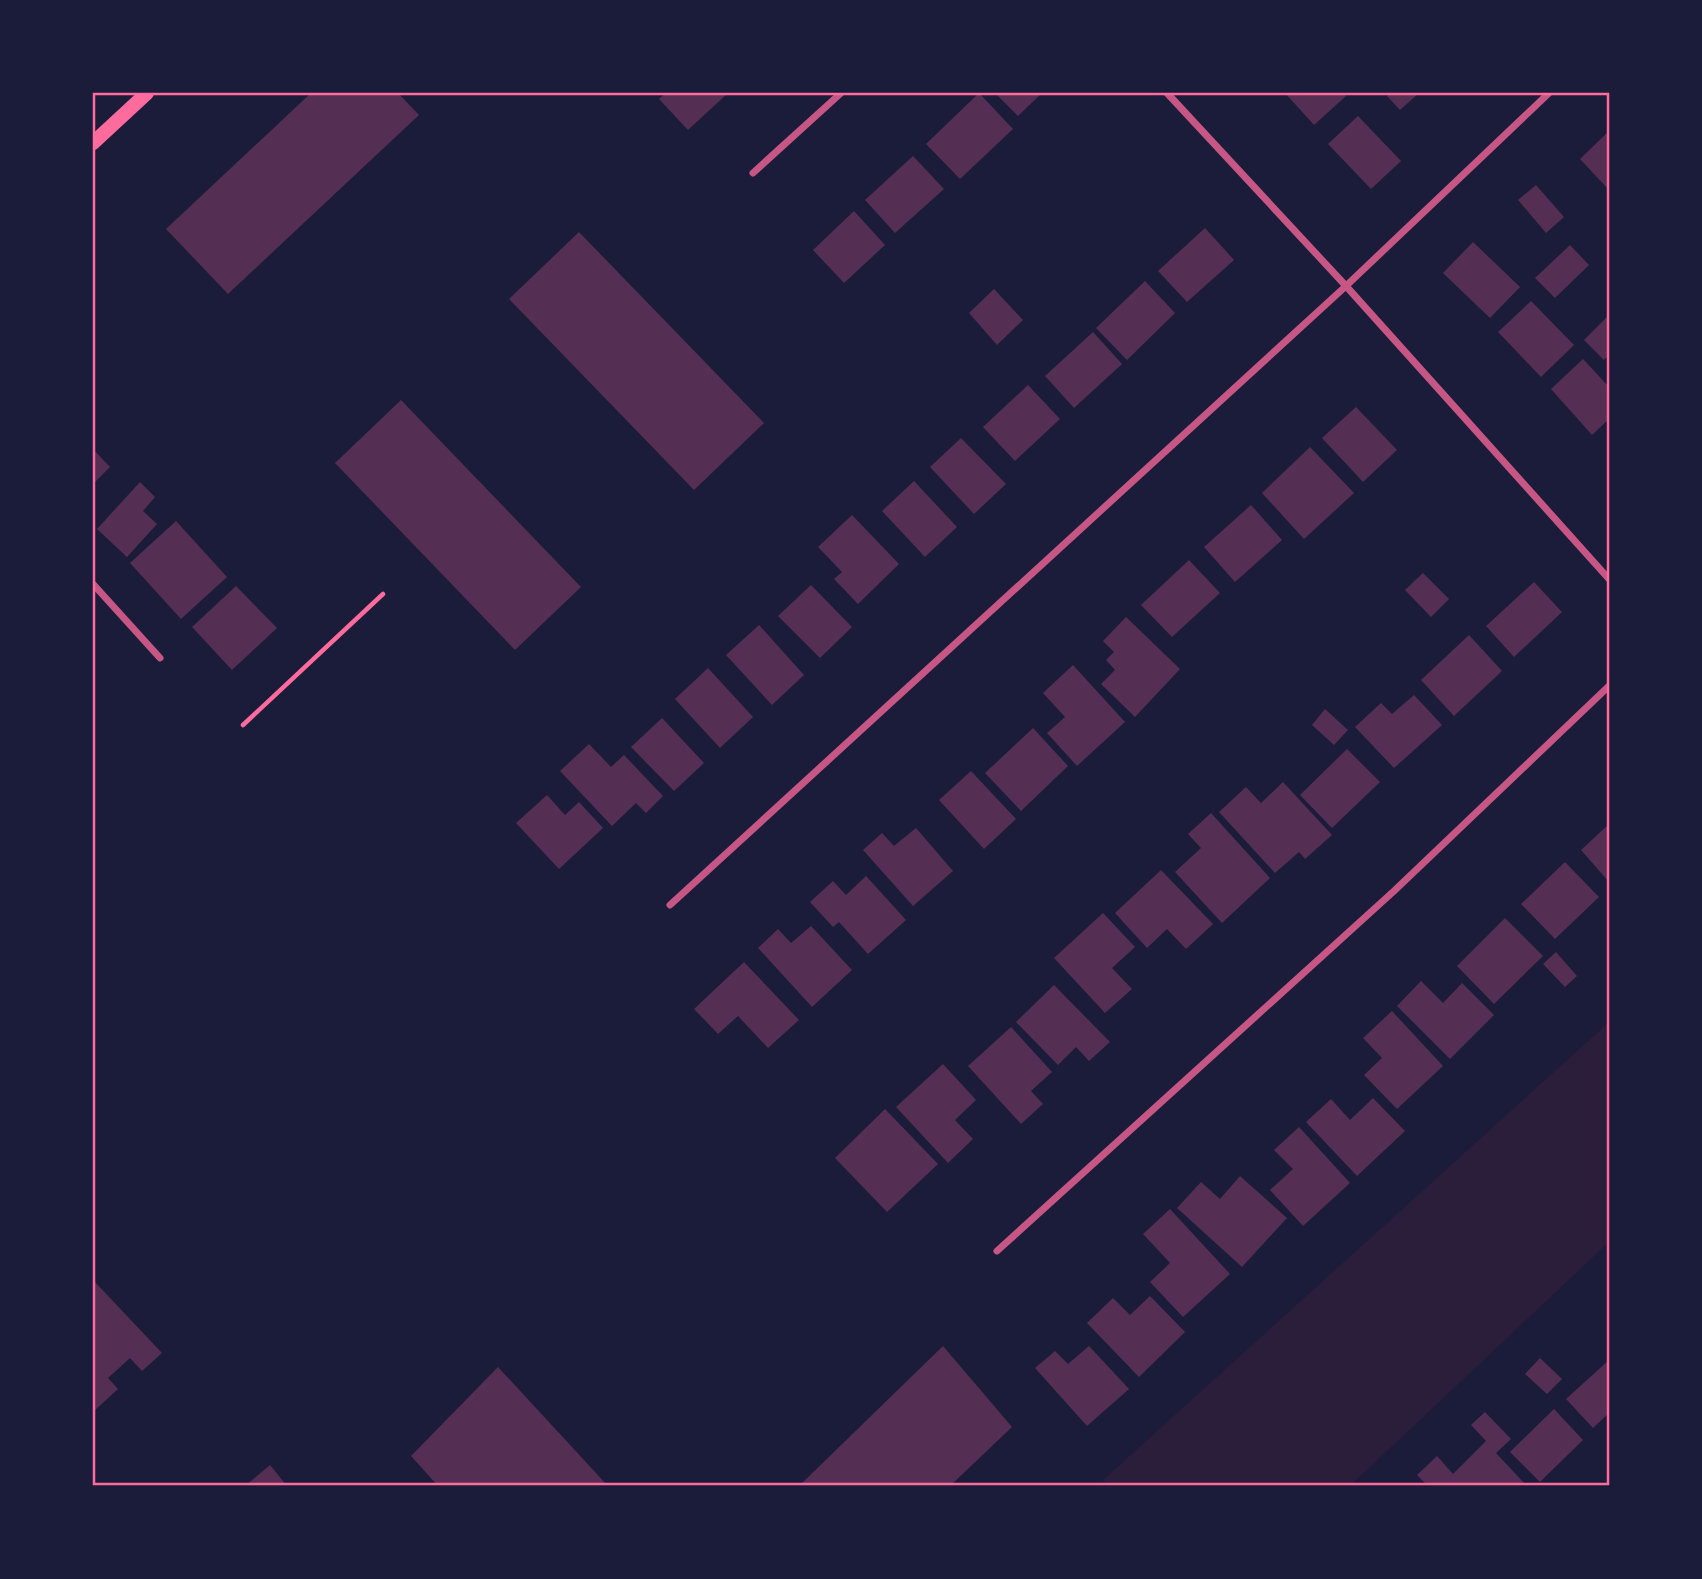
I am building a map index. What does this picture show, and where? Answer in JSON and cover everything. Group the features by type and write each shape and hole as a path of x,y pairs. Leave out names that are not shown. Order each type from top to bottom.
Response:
{"main road":[{"path":"93,143 147,93"}],"street":[{"path":"753,173 841,93"},
{"path":"1167,93 1346,286 1609,579"},
{"path":"670,905 1346,286 1549,93"},
{"path":"93,584 160,658"},
{"path":"997,1251 1394,891 1609,687"}],"path":[{"path":"243,725 383,594"}],"shaded area":[{"path":"1609,1022 1609,1242 1350,1486 1109,1486 1103,1480"}],"building":[{"path":"311,93 398,93 419,115 228,294 166,229"},
{"path":"666,93 728,93 688,130 659,99"},
{"path":"979,93 1013,129 960,179 926,144"},
{"path":"995,93 1042,93 1018,116"},
{"path":"1285,93 1343,93 1346,96 1314,125"},
{"path":"1390,93 1419,93 1400,110 1387,96"},
{"path":"1358,116 1401,161 1371,189 1328,144"},
{"path":"1609,131 1609,190 1580,159"},
{"path":"913,156 944,189 895,233 865,200"},
{"path":"1536,185 1564,217 1546,233 1518,200"},
{"path":"854,211 885,245 844,283 813,250"},
{"path":"1205,228 1234,260 1187,302 1158,271"},
{"path":"579,232 764,423 694,490 509,299"},
{"path":"1473,242 1520,287 1490,318 1443,273"},
{"path":"1570,245 1589,265 1555,298 1535,278"},
{"path":"1145,281 1175,313 1127,360 1096,328"},
{"path":"994,289 1023,320 997,345 969,313"},
{"path":"1531,301 1574,345 1541,377 1498,332"},
{"path":"1609,315 1609,355 1604,360 1584,340"},
{"path":"1093,332 1122,364 1074,408 1045,376"},
{"path":"1583,359 1609,387 1609,419 1592,435 1551,389"},
{"path":"1028,385 1060,419 1015,461 983,427"},
{"path":"401,400 581,587 515,650 335,463"},
{"path":"1356,407 1397,450 1363,482 1322,438"},
{"path":"961,438 1006,484 974,514 930,467"},
{"path":"1310,447 1354,493 1304,539 1262,493"},
{"path":"93,449 110,467 93,484"},
{"path":"914,481 957,527 925,557 882,511"},
{"path":"140,482 155,497 143,511 157,524 127,557 97,529"},
{"path":"1251,505 1282,540 1235,582 1204,547"},
{"path":"852,515 899,564 858,604 834,579 842,572 818,547"},
{"path":"176,521 227,577 181,619 130,563"},
{"path":"1189,560 1220,593 1172,637 1141,605"},
{"path":"1423,573 1449,599 1431,617 1405,590"},
{"path":"1534,582 1562,612 1514,657 1486,626"},
{"path":"811,585 852,627 820,658 778,616"},
{"path":"236,586 277,628 232,670 192,627"},
{"path":"1126,617 1180,669 1135,717 1101,684 1115,670 1106,660 1114,652 1103,641"},
{"path":"759,625 804,675 772,705 726,655"},
{"path":"1469,635 1502,671 1454,716 1421,680"},
{"path":"1073,665 1125,722 1077,766 1047,733 1065,717 1043,693"},
{"path":"708,668 753,717 720,748 675,699"},
{"path":"1414,695 1442,725 1394,768 1355,727 1381,703 1392,714"},
{"path":"1325,709 1348,730 1334,745 1312,725"},
{"path":"662,718 704,763 674,791 631,747"},
{"path":"1033,728 1068,766 1021,811 985,773"},
{"path":"589,744 611,767 624,755 663,796 646,813 636,803 612,826 560,771"},
{"path":"1347,749 1380,782 1332,828 1300,795"},
{"path":"971,771 1016,819 984,849 939,800"},
{"path":"1283,782 1332,835 1305,859 1299,852 1275,873 1219,812 1246,787 1261,803"},
{"path":"547,795 565,815 579,802 603,828 559,869 516,823"},
{"path":"1211,813 1270,878 1222,923 1175,872 1201,848 1188,834"},
{"path":"1609,824 1609,882 1581,850"},
{"path":"916,828 953,871 913,906 863,850 882,833 894,846"},
{"path":"1565,862 1599,897 1555,939 1521,904"},
{"path":"1161,870 1213,924 1186,949 1167,929 1147,948 1115,913"},
{"path":"866,876 906,920 868,954 839,922 833,927 810,902 833,881 846,895"},
{"path":"1103,913 1135,947 1112,968 1132,989 1105,1013 1054,958"},
{"path":"1505,918 1543,956 1494,1004 1457,966"},
{"path":"811,926 852,970 812,1007 758,948 778,929 791,943"},
{"path":"1556,952 1577,976 1565,987 1543,964"},
{"path":"744,962 799,1020 768,1048 738,1016 718,1034 694,1009"},
{"path":"1421,981 1443,1003 1462,983 1494,1015 1450,1059 1397,1006"},
{"path":"1054,985 1110,1042 1089,1061 1076,1047 1058,1065 1016,1022"},
{"path":"1392,1011 1443,1066 1397,1109 1364,1075 1382,1058 1363,1038"},
{"path":"1011,1027 1052,1072 1031,1091 1043,1104 1021,1124 968,1066"},
{"path":"943,1064 976,1100 955,1120 973,1139 948,1163 896,1107"},
{"path":"1373,1098 1405,1131 1357,1176 1306,1122 1331,1099 1350,1120"},
{"path":"885,1109 938,1164 887,1212 835,1158"},
{"path":"1299,1127 1350,1183 1303,1226 1270,1190 1293,1169 1274,1150"},
{"path":"1240,1176 1287,1218 1242,1267 1177,1208 1201,1182 1220,1199"},
{"path":"1170,1209 1230,1274 1183,1317 1150,1282 1170,1263 1143,1234"},
{"path":"94,1281 162,1353 142,1371 130,1358 108,1378 118,1389 93,1412"},
{"path":"1150,1296 1185,1332 1139,1377 1087,1323 1113,1298 1130,1315"},
{"path":"943,1346 1012,1427 950,1486 799,1486"},
{"path":"1089,1346 1129,1389 1087,1426 1035,1368 1055,1351 1068,1364"},
{"path":"1540,1358 1562,1379 1547,1394 1525,1374"},
{"path":"1609,1360 1609,1413 1593,1428 1566,1399"},
{"path":"498,1367 608,1486 438,1486 411,1456"},
{"path":"1554,1409 1583,1440 1540,1482 1510,1452"},
{"path":"1485,1412 1511,1439 1496,1453 1527,1486 1428,1486 1417,1475 1437,1456 1453,1474 1486,1441 1471,1425"},
{"path":"270,1465 287,1486 245,1486"}]}
